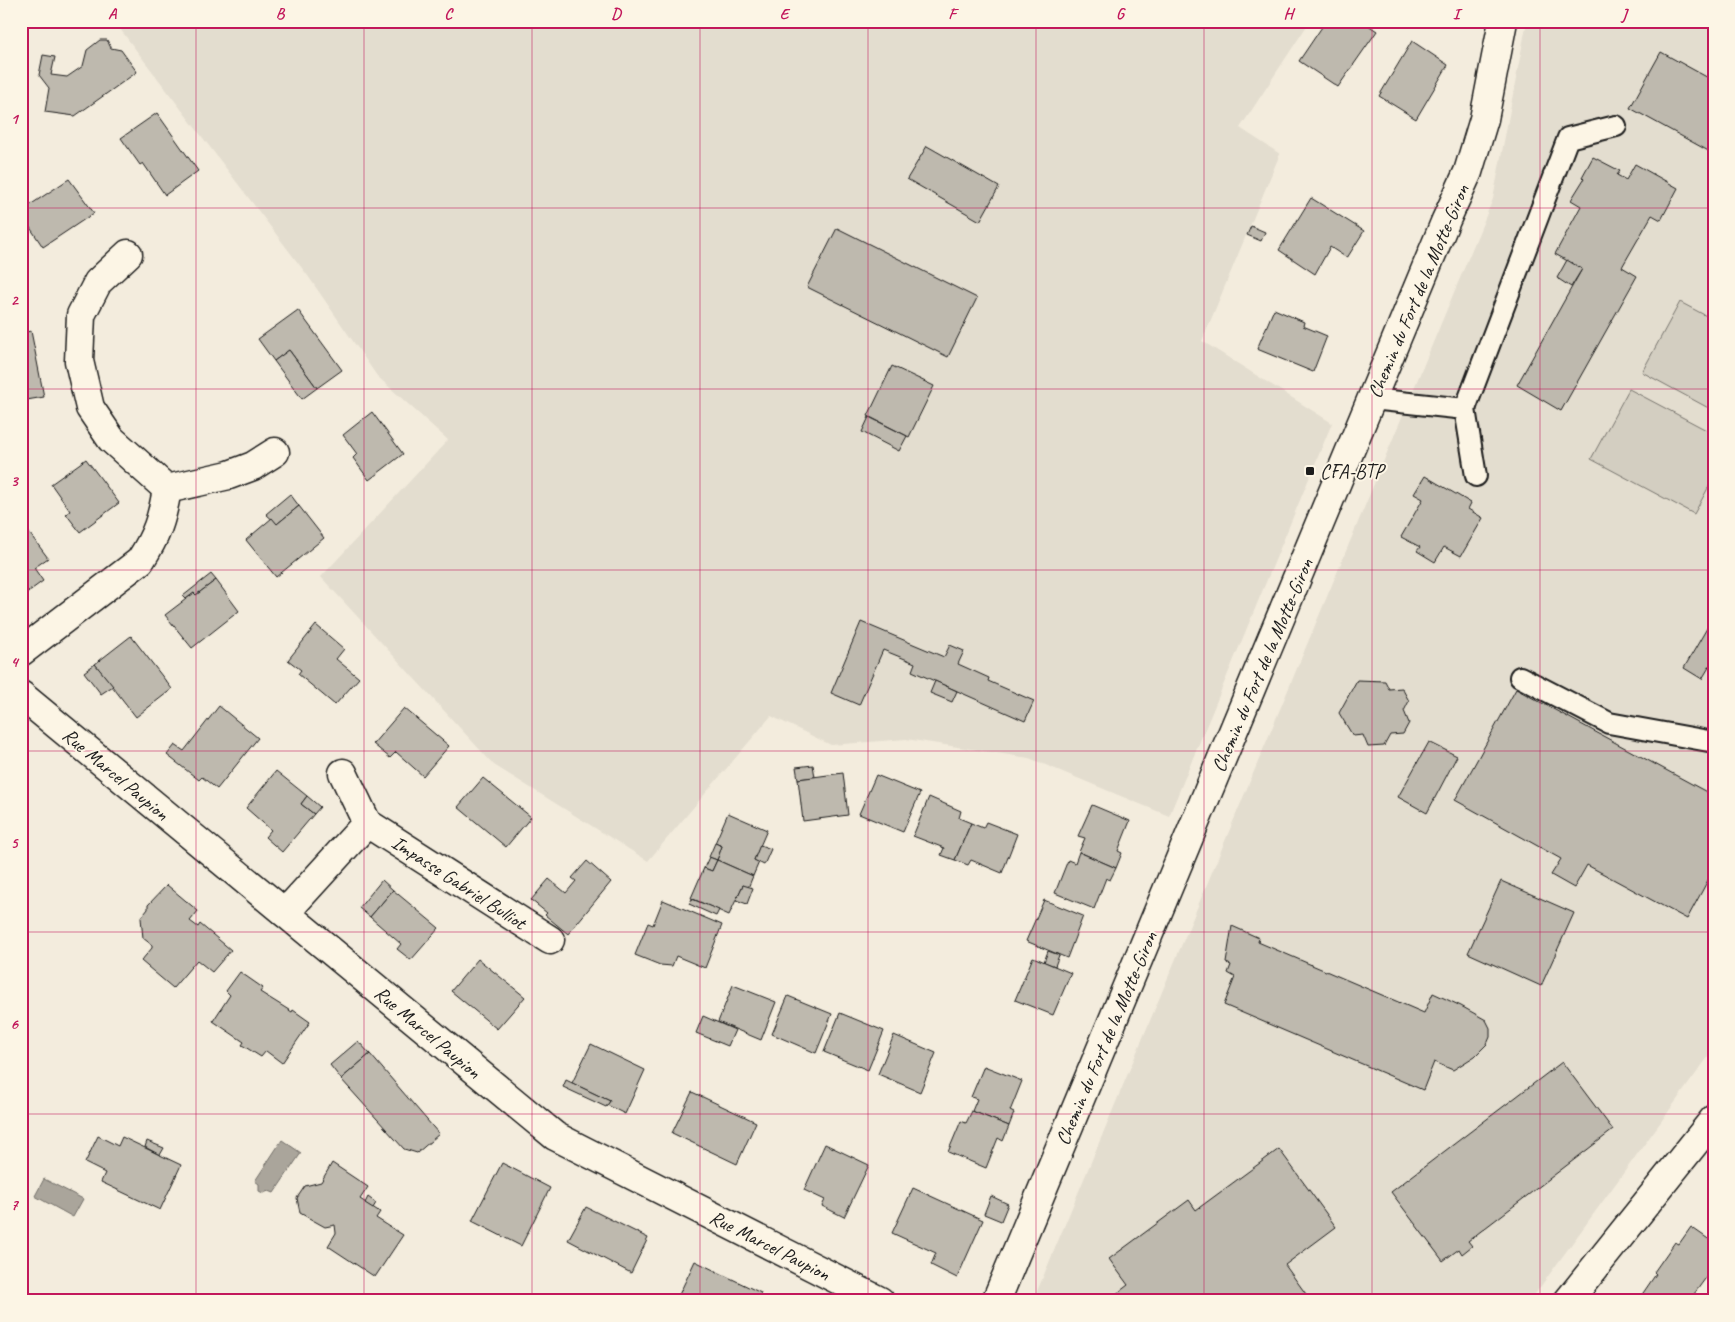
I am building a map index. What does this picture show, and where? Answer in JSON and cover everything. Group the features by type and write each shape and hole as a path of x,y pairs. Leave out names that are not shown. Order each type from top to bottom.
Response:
{"street":[{"name":"Chemin du Fort de la Motte-Giron","path":"996,1301 1446,220 1468,172 1484,119 1503,21"},
{"path":"128,254 98,282 81,315 79,361 90,408 111,439 167,489"},
{"path":"167,489 229,475 253,466 275,452"},
{"path":"21,652 140,561 152,542 162,519 167,489"},
{"name":"Rue Marcel Paupion","path":"21,695 555,1136 880,1301"},
{"path":"285,913 368,823 343,773"},
{"name":"Impasse Gabriel Bulliot","path":"368,823 550,940"},
{"path":"1568,1301 1714,1119"}],"lane":[{"path":"1476,476 1465,410 1568,138 1616,126"},
{"path":"1372,399 1465,410"},
{"path":"1520,678 1608,724 1714,742"}],"shaded area":[{"path":"114,21 1310,21 1240,128 1280,154 1202,341 1332,423 1169,816 1029,758 906,739 831,745 771,716 648,861 494,765 321,577 448,440 377,376 308,276"},
{"path":"1527,21 1714,21 1714,1049 1530,1301 1033,1301 1493,199"},
{"path":"1680,302 1714,320 1714,411 1642,372"},
{"path":"1629,389 1714,434 1714,477 1694,514 1591,459"},
{"path":"282,1140 301,1153 274,1193 269,1191 263,1193 259,1191 259,1184 255,1181"},
{"path":"44,1179 83,1199 73,1217 35,1196"}],"building":[{"path":"1326,21 1362,21 1377,31 1338,87 1299,61"},
{"path":"100,40 107,40 111,48 121,50 137,72 75,116 45,112 49,88 39,75 43,55 55,57 51,75 67,77 83,66 87,50"},
{"path":"1412,41 1448,65 1416,119 1379,96"},
{"path":"1661,52 1714,81 1714,154 1630,108"},
{"path":"157,113 198,171 165,195 143,163 140,165 121,138"},
{"path":"927,146 999,187 980,221 907,179"},
{"path":"1593,157 1620,171 1617,175 1626,180 1635,164 1678,188 1661,220 1652,215 1622,267 1637,276 1561,411 1517,385 1582,269 1555,254 1581,206 1571,200 1584,179 1582,177"},
{"path":"69,179 94,213 43,247 21,214 21,211"},
{"path":"1311,198 1364,231 1347,258 1330,247 1315,274 1279,250"},
{"path":"1251,226 1265,232 1261,241 1247,235"},
{"path":"837,228 977,298 948,357 807,287"},
{"path":"1567,260 1582,269 1571,287 1557,278"},
{"path":"1274,309 1304,322 1303,326 1327,336 1313,372 1257,349"},
{"path":"298,310 342,370 317,388 289,350 274,361 258,339"},
{"path":"31,331 44,397 21,401 21,333"},
{"path":"289,350 317,388 302,399 274,361"},
{"path":"892,366 934,386 909,437 868,416"},
{"path":"372,412 403,454 369,480 353,458 357,454 343,435"},
{"path":"869,417 907,436 899,451 862,432"},
{"path":"86,459 119,503 80,532 66,514 70,511 51,484"},
{"path":"1425,476 1471,503 1468,509 1483,518 1461,556 1444,547 1435,562 1417,551 1420,547 1401,537 1423,499 1414,494"},
{"path":"290,494 299,506 277,524 266,514"},
{"path":"299,506 324,538 276,577 246,540 272,518 277,524"},
{"path":"21,522 48,558 34,568 43,581 21,597"},
{"path":"211,574 216,580 196,595 194,593 186,599 183,596"},
{"path":"216,580 239,611 192,648 165,615 194,593 196,595"},
{"path":"1714,616 1714,659 1702,679 1684,668"},
{"path":"861,622 944,657 950,645 964,651 958,664 989,678 988,681 1034,701 1025,721 912,671 915,663 883,650 859,705 831,693"},
{"path":"316,625 344,649 336,659 359,678 335,705 298,674 301,670 288,660"},
{"path":"131,636 172,689 136,717 95,664"},
{"path":"95,664 113,686 101,694 84,672"},
{"path":"1357,680 1385,681 1389,689 1402,688 1409,701 1404,711 1409,723 1403,734 1390,735 1384,746 1368,747 1363,735 1353,736 1339,713"},
{"path":"935,681 957,691 952,702 930,693"},
{"path":"1516,689 1714,796 1714,869 1687,919 1587,865 1574,888 1551,875 1561,859 1455,800"},
{"path":"219,706 258,738 217,789 202,777 199,780 167,755 175,745 184,751"},
{"path":"404,708 449,746 423,776 396,752 390,758 373,744"},
{"path":"1429,742 1457,756 1427,813 1398,797"},
{"path":"813,765 815,777 798,779 796,767"},
{"path":"276,771 307,796 301,804 314,814 282,852 265,837 271,830 246,808"},
{"path":"843,773 848,815 803,821 798,779"},
{"path":"876,775 920,793 903,832 859,814"},
{"path":"483,778 531,817 506,847 458,807"},
{"path":"307,796 320,807 314,814 301,804"},
{"path":"929,797 961,811 959,818 971,823 955,860 941,855 944,848 913,836"},
{"path":"1092,805 1130,821 1118,851 1122,853 1116,868 1079,852 1085,838 1078,836"},
{"path":"728,813 767,830 754,860 759,862 753,876 717,860 722,846 715,843"},
{"path":"986,822 1017,834 1002,873 971,860 968,865 955,860 971,823 983,828"},
{"path":"715,843 722,846 717,860 709,857"},
{"path":"760,845 771,849 764,865 754,860"},
{"path":"1079,852 1116,868 1110,880 1106,878 1094,909 1055,893 1068,860 1075,863"},
{"path":"709,857 717,860 712,871 704,868"},
{"path":"717,860 753,876 748,888 743,885 729,915 691,898 704,868 712,871"},
{"path":"587,861 611,882 568,934 545,915 547,913 531,900 549,879 566,893 576,881 572,878"},
{"path":"382,880 393,890 370,917 359,908"},
{"path":"1501,881 1574,913 1541,986 1468,953"},
{"path":"167,885 198,911 190,921 198,927 200,924 231,950 212,972 197,960 173,988 141,961 152,948 152,945 143,938 141,918 148,909 148,905"},
{"path":"743,885 753,888 747,904 736,900"},
{"path":"393,890 439,928 411,960 397,949 401,944 370,917"},
{"path":"692,899 719,910 716,916 689,904"},
{"path":"663,900 722,925 705,968 676,956 672,966 660,965 635,955 648,923 653,925"},
{"path":"1044,900 1083,916 1067,958 1026,941"},
{"path":"1232,926 1259,938 1258,942 1424,1013 1433,993 1486,1020 1490,1028 1490,1037 1487,1044 1475,1056 1453,1070 1434,1062 1423,1090 1224,1005 1235,977 1228,973 1231,965 1226,963"},
{"path":"1048,951 1059,955 1055,966 1044,962"},
{"path":"1033,957 1071,973 1053,1015 1015,1000"},
{"path":"478,959 525,997 497,1029 451,991"},
{"path":"240,972 263,988 260,992 292,1012 293,1010 310,1022 282,1063 266,1051 261,1057 242,1045 244,1042 213,1021 230,995 226,991"},
{"path":"733,985 776,1002 761,1040 718,1022"},
{"path":"788,996 832,1014 816,1053 772,1034"},
{"path":"840,1013 884,1031 868,1070 824,1052"},
{"path":"703,1016 735,1030 728,1046 696,1033"},
{"path":"894,1035 936,1053 920,1092 878,1074"},
{"path":"358,1041 370,1054 341,1079 330,1065"},
{"path":"591,1044 645,1070 625,1114 607,1105 610,1101 572,1083"},
{"path":"370,1054 439,1134 417,1153 404,1149 341,1079"},
{"path":"1562,1062 1613,1130 1468,1241 1472,1246 1462,1254 1459,1249 1443,1261 1391,1192"},
{"path":"984,1066 1022,1081 1010,1111 1014,1113 1009,1126 972,1111 977,1099 971,1097"},
{"path":"566,1080 610,1101 606,1107 563,1087"},
{"path":"692,1092 756,1122 737,1164 672,1133"},
{"path":"972,1111 1009,1126 1003,1141 998,1138 986,1168 948,1152 961,1121 966,1123"},
{"path":"98,1136 118,1146 122,1137 181,1165 160,1210 101,1182 105,1173 85,1163"},
{"path":"147,1141 164,1148 160,1155 145,1147"},
{"path":"825,1144 869,1165 844,1217 822,1206 825,1200 804,1190"},
{"path":"1279,1149 1336,1227 1285,1265 1311,1301 1107,1301 1128,1285 1109,1259 1189,1200 1196,1210"},
{"path":"332,1163 368,1187 360,1199 380,1212 376,1218 403,1235 375,1277 328,1246 336,1233 335,1225 325,1227 300,1213 297,1198 305,1186 321,1182"},
{"path":"502,1163 550,1188 521,1246 472,1221"},
{"path":"913,1188 983,1220 957,1278 931,1265 936,1253 892,1233"},
{"path":"991,1196 1008,1204 1001,1221 984,1214"},
{"path":"368,1197 376,1203 373,1208 365,1203"},
{"path":"586,1207 648,1238 631,1273 568,1240"},
{"path":"1691,1227 1714,1243 1714,1260 1710,1266 1713,1268 1689,1301 1647,1301 1641,1296 1656,1274 1654,1272 1675,1242 1679,1244"},
{"path":"695,1261 761,1293 757,1301 681,1301 677,1299"}],"place":[{"name":"CFA-BTP","path":"1310,471"}]}
